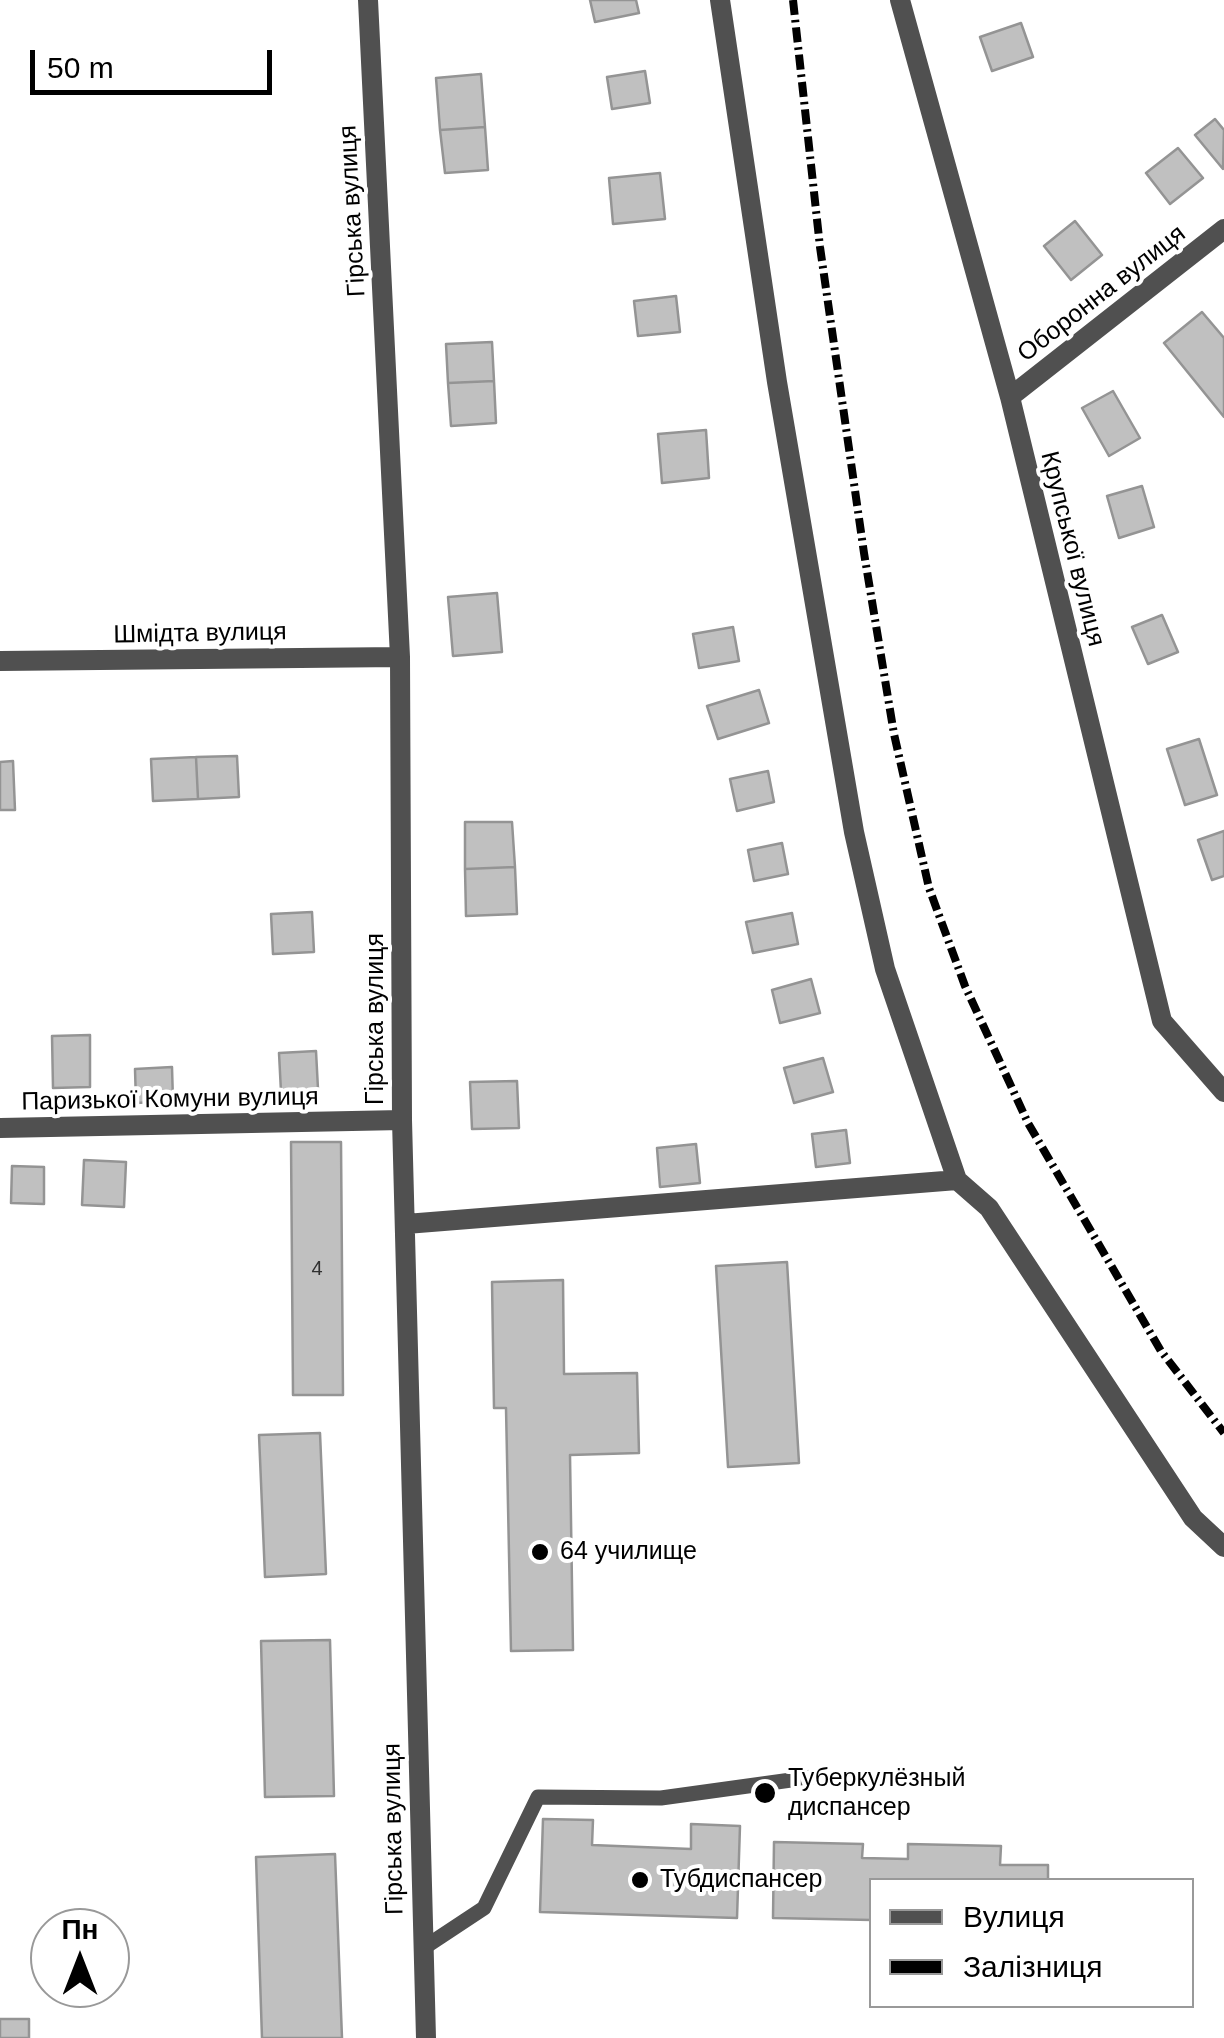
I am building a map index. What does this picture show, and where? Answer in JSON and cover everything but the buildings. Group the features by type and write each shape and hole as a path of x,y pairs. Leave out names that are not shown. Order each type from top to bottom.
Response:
{"street":[{"name":"Гірська вулиця","path":"368,0 400,657 402,1120 426,2038"},
{"path":"720,0 777,382 854,832 885,969 957,1180 989,1208 1193,1518 1224,1547"},
{"name":"Крупської вулиця","path":"900,0 1010,397 1162,1021 1224,1092"},
{"name":"Оборонна вулиця","path":"1010,397 1224,229"},
{"name":"Шмідта вулиця","path":"0,661 400,657"},
{"name":"Паризької Комуни вулиця","path":"0,1128 402,1120"},
{"path":"406,1224 957,1180"}],"lane":[{"path":"422,1949 484,1908 538,1797 662,1798 820,1776"}],"railway":[{"path":"793,0 820,247 864,553 894,734 929,888 965,986 1028,1123 1161,1351 1224,1433"}],"place":[{"name":"64 училище","path":"540,1552"},
{"name":"Туберкулёзный диспансер","path":"765,1793"},
{"name":"Тубдиспансер","path":"640,1880"}]}
